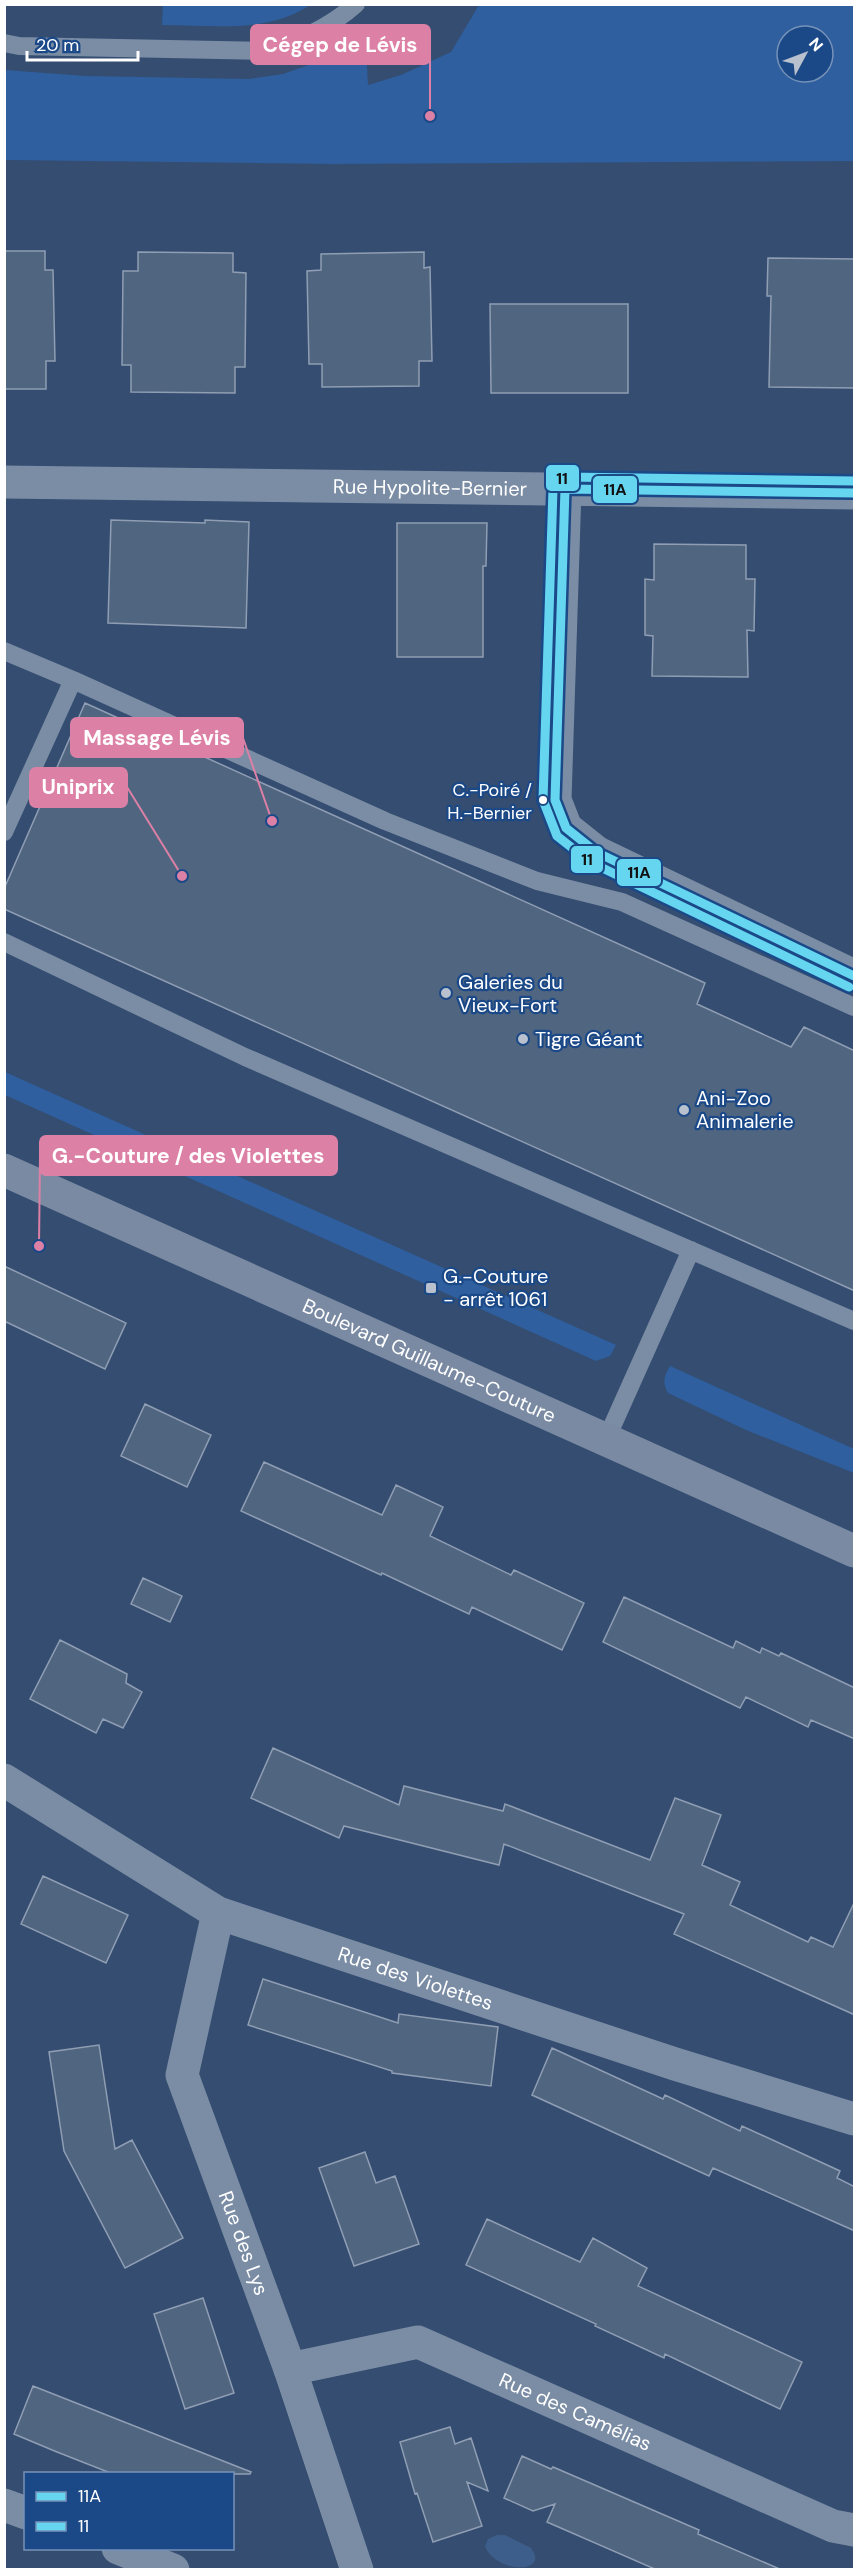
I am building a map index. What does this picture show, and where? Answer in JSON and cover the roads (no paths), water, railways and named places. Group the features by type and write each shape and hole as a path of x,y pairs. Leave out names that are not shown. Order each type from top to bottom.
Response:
{"main road":[{"name":"Boulevard Guillaume-Couture","path":"4,1170 855,1551"}],"street":[{"name":"Rue Hypolite-Bernier","path":"4,482 855,493"},
{"path":"565,489 555,800 566,828 596,852 855,975"},
{"name":"Rue des Violettes","path":"4,1780 218,1913 675,2064 855,2119"},
{"name":"Rue des Lys","path":"218,1913 182,2075 290,2368 357,2570"},
{"name":"Rue des Camélias","path":"290,2368 418,2342 833,2526 855,2530"},
{"path":"4,2505 24,2512"},
{"path":"123,2550 173,2570"}],"lane":[{"path":"4,43 19,46 265,51 298,41 324,29 356,4"},
{"path":"4,651 385,821 537,881 622,902 855,1007"},
{"path":"4,832 73,680"},
{"path":"4,942 245,1058 855,1321"},
{"path":"606,1440 691,1250"}],"place":[{"name":"Cégep de Lévis","path":"430,116"},
{"name":"C.-Poiré / H.-Bernier","path":"543,800"},
{"name":"Massage Lévis","path":"272,821"},
{"name":"Uniprix","path":"182,876"},
{"name":"Galeries du Vieux-Fort","path":"446,993"},
{"name":"Tigre Géant","path":"523,1039"},
{"name":"Ani-Zoo Animalerie","path":"684,1110"},
{"name":"G.-Couture / des Violettes","path":"39,1246"},
{"name":"G.-Couture - arrêt 1061","path":"431,1288"}]}
